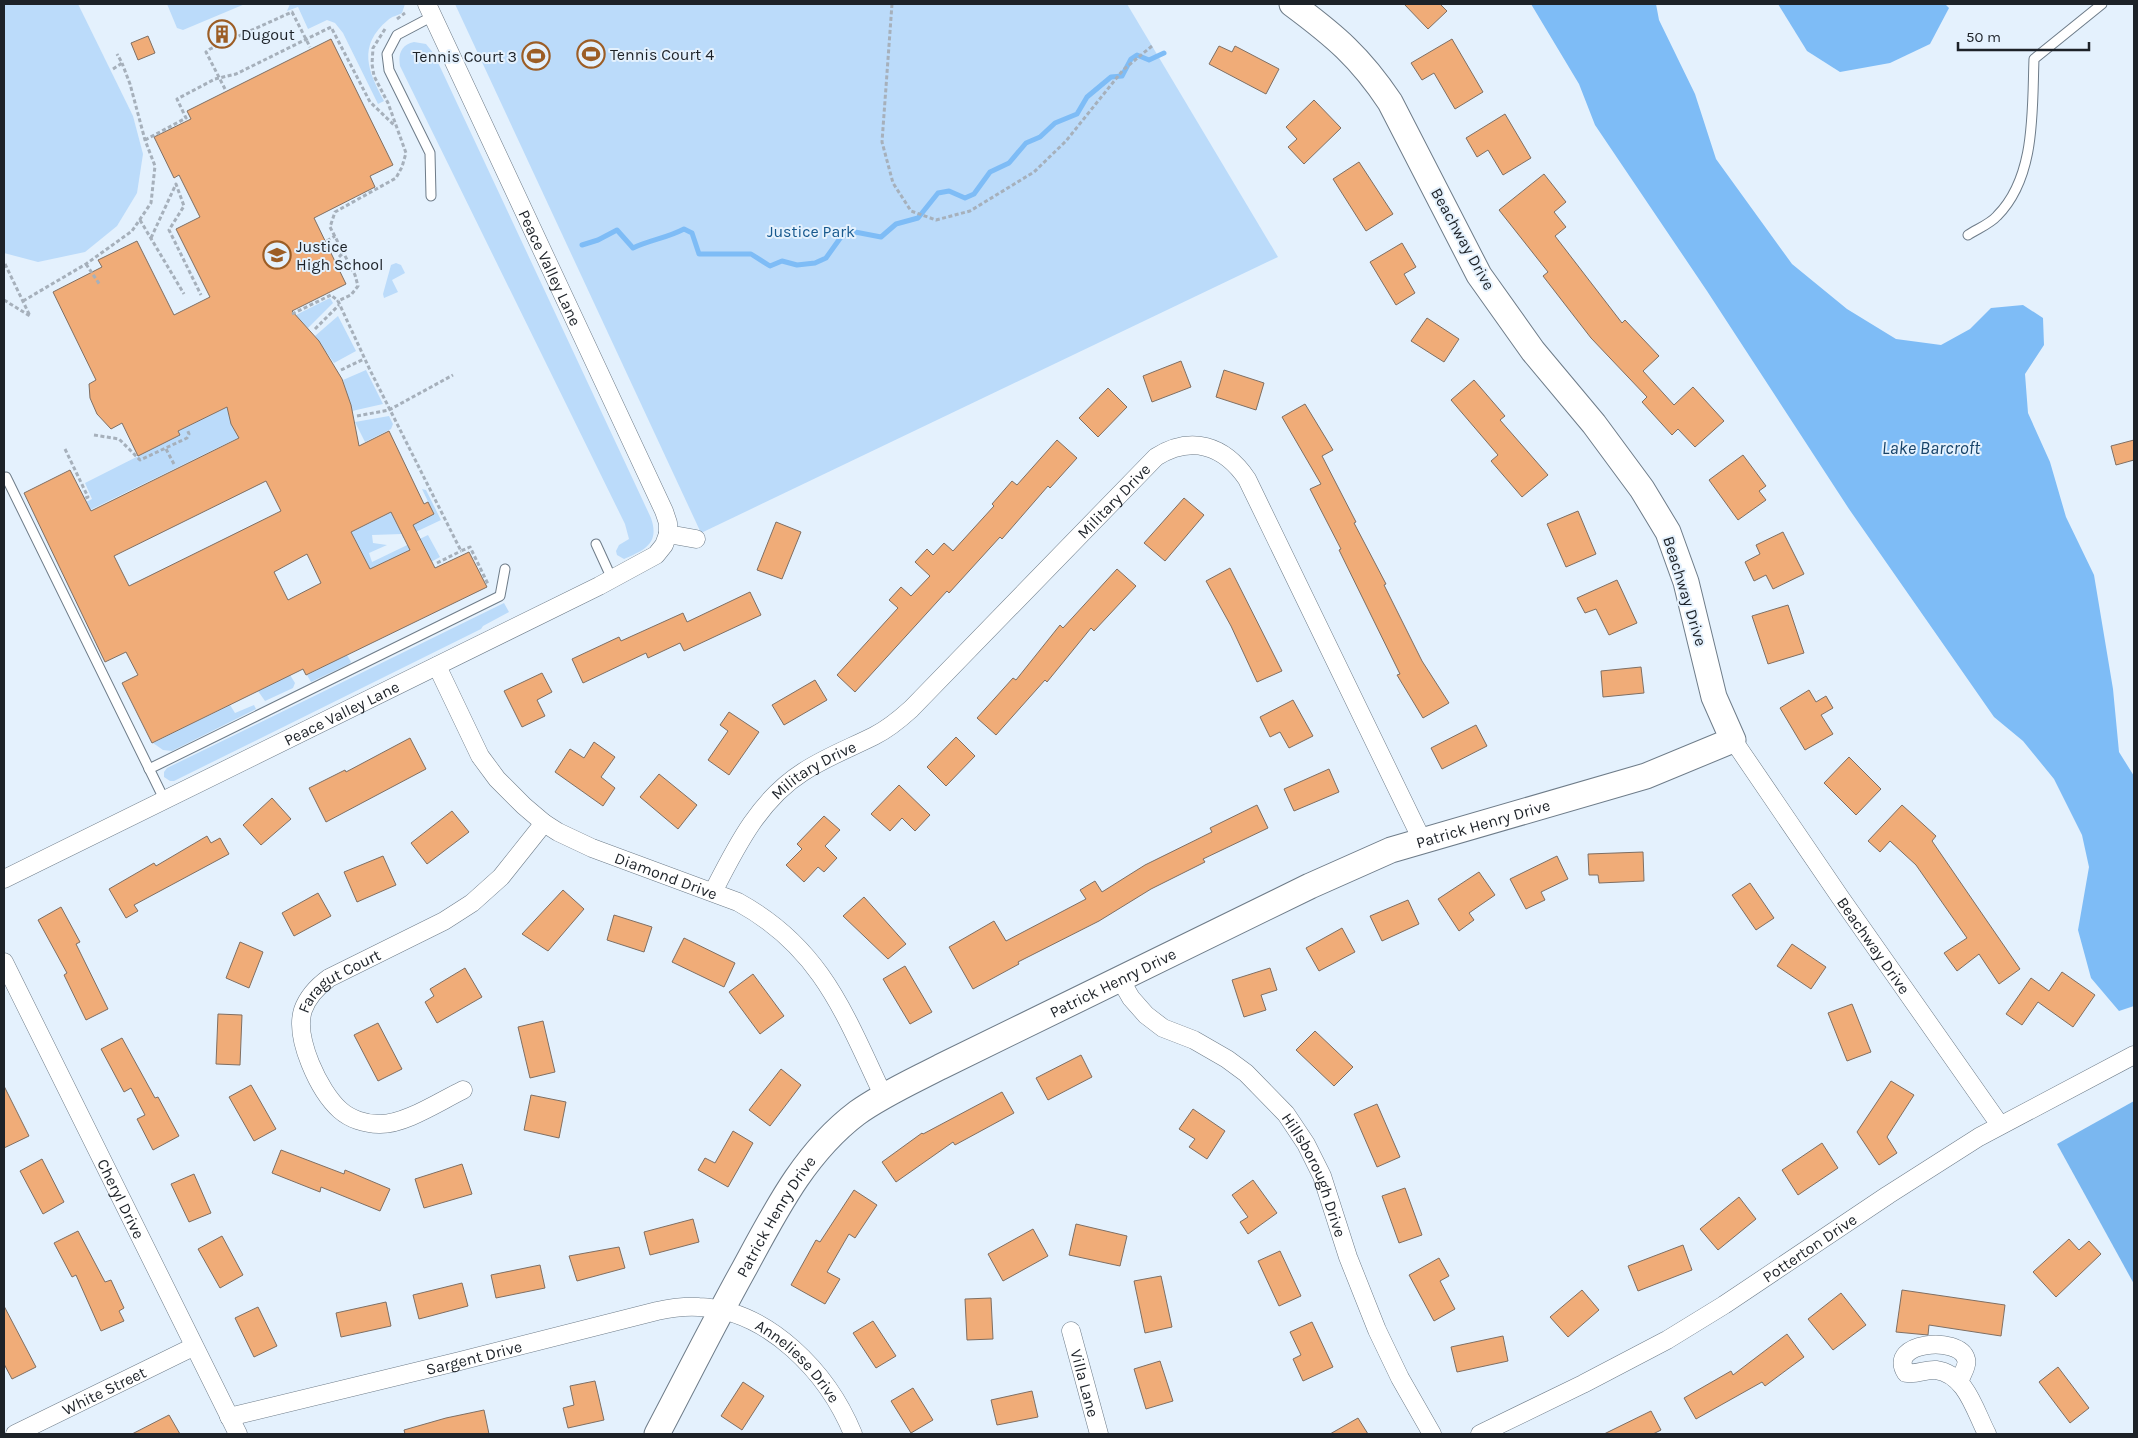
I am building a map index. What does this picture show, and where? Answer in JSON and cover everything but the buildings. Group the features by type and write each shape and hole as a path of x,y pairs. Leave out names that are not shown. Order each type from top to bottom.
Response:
{"street":[{"name":"Beachway Drive","path":"1292,4 1352,52 1372,76 1390,102 1479,275 1533,351 1594,424 1637,482 1668,532 1686,582 1714,697 1733,740 1840,897 2000,1125"},
{"name":"Peace Valley Lane","path":"4,879 612,579 656,555 664,545 668,534 668,523 664,511 430,10"},
{"name":"Military Drive","path":"713,892 742,836 758,814 780,790 802,772 875,735 912,709 1156,458 1168,450 1182,446 1196,445 1211,448 1224,454 1239,467 1247,479 1422,840"},
{"path":"668,534 696,540"},
{"name":"Diamond Drive","path":"437,666 480,756 497,779 544,823 558,832 592,848 713,892 756,912 785,934 808,957 831,988 884,1097"},
{"name":"Patrick Henry Drive","path":"657,1434 782,1198 821,1146 857,1114 940,1067 1310,886 1392,850 1646,776 1733,740"},
{"name":"Faragut Court","path":"463,1090 416,1114 389,1124 371,1123 352,1118 340,1110 326,1093 309,1061 301,1034 303,1011 307,1000 318,986 329,978 444,921 472,903 500,877 544,823"},
{"name":"Cheryl Drive","path":"4,962 238,1434"},
{"name":"Hillsborough Drive","path":"1120,979 1131,998 1146,1015 1163,1028 1194,1040 1227,1059 1246,1073 1286,1114 1306,1144 1322,1176 1348,1257 1377,1330 1400,1378 1432,1434"},
{"name":"Potterton Drive","path":"1480,1434 1583,1384 1667,1340 1724,1305 1888,1195 2000,1125 2134,1055"},
{"name":"Sargent Drive","path":"229,1417 657,1311 692,1307 721,1310"},
{"name":"Anneliese Drive","path":"721,1310 743,1318 772,1334 789,1345 810,1364 830,1389 845,1415 853,1434"},
{"name":"Villa Lane","path":"1071,1331 1099,1434"},
{"name":"White Street","path":"15,1434 194,1347"},
{"path":"1960,1380 1986,1434"}],"lane":[{"path":"1968,235 1997,217 2018,190 2029,143 2034,59 2102,4"},
{"path":"430,10 397,35 387,54 389,70 430,153 431,196"},
{"path":"6,478 165,801"},
{"path":"596,544 612,579"},
{"path":"149,770 500,596 505,569"}],"path":[{"path":"892,4 882,142 893,183 911,211 936,220 970,211 1034,172 1066,141 1123,70 1152,46"},
{"path":"225,89 206,52 292,12 310,47"},
{"path":"394,20 405,13"},
{"path":"315,329 358,286 330,227 335,212 396,178 406,153 395,127 388,103 374,76 372,64 372,48 380,34 389,24"},
{"path":"145,140 186,118 177,99 219,78 236,74 330,27 370,102 395,127"},
{"path":"23,301 86,264 132,231 151,203 155,166 145,140 130,84 118,54"},
{"path":"113,69 122,63"},
{"path":"151,238 176,184 184,206 169,230 201,295"},
{"path":"140,220 184,294"},
{"path":"327,241 335,236"},
{"path":"339,256 343,253"},
{"path":"4,300 30,316 5,264"},
{"path":"86,264 100,285"},
{"path":"292,314 331,295 339,303 364,359 460,551"},
{"path":"341,370 364,359"},
{"path":"357,416 389,410 453,375"},
{"path":"94,434 118,439 140,460 187,438 189,434 187,429"},
{"path":"65,449 88,497 84,499"},
{"path":"166,449 176,466"},
{"path":"437,563 470,547 492,592 500,596"}],"green space":[{"path":"4,4 78,4 133,116 143,154 137,193 117,226 85,252 38,262 4,253"},
{"path":"167,4 245,4 183,30 177,28"},
{"path":"290,4 405,4 402,13 390,19 378,30 372,39 369,49 370,69 384,101 378,104 343,33 335,23 327,20 308,29 298,7 287,11"},
{"name":"Justice Park","path":"455,4 1127,4 1278,257 701,533"},
{"path":"414,42 426,44 434,54 651,518 653,527 652,540 644,549 624,559 617,555 616,551 619,545 629,539 625,524 400,66 401,51 406,45"},
{"path":"396,263 401,265 405,273 392,280 398,292 384,298 383,294 391,265"},
{"path":"330,298 333,303 308,328 302,322 292,317"},
{"path":"338,316 356,351 334,363 315,336"},
{"path":"366,370 383,404 352,411 343,380"},
{"path":"230,406 231,424 244,435 88,511 84,503 92,499 85,483 180,435 178,431"},
{"path":"389,416 393,424 391,429 365,442 355,422"},
{"path":"422,489 426,490 441,520 403,538 402,534 372,535 373,543 387,545 369,553 372,562 428,535 440,557 431,562 423,544 370,569 351,532 391,512 399,527 421,521 434,514"},
{"path":"504,603 509,612 483,626 481,629 174,781 164,777 164,772 167,768"},
{"path":"347,655 351,662 349,664 311,682 307,675"},
{"path":"290,675 295,683 293,688 265,701 258,691"},
{"path":"230,705 235,713 254,705 256,709 172,751 163,750 153,743"}],"shaded area":[{"path":"2134,1101 2134,1284 2057,1144"}],"water":[{"name":"Lake Barcroft","path":"1531,4 1656,4 1659,20 1695,94 1716,159 1792,264 1847,309 1896,339 1941,345 1970,329 1991,308 2023,305 2043,318 2044,345 2025,374 2028,413 2050,462 2066,517 2094,575 2113,689 2119,752 2134,776 2134,1006 2119,1011 2091,978 2078,930 2089,867 2082,835 2054,779 2023,741 1994,717 1849,509 1707,291 1595,125 1579,84"},
{"path":"1778,4 1945,4 1949,8 1930,44 1890,63 1840,72 1807,51"}],"waterway":[{"path":"582,245 598,240 617,230 633,248 684,229 692,233 699,254 751,254 770,266 782,261 797,265 815,263 826,258 841,237 855,232 881,237 896,224 918,218 938,193 949,191 965,198 974,194 990,172 1009,163 1026,143 1040,137 1055,123 1077,114 1087,97 1111,77 1122,76 1131,59 1137,55 1149,60 1164,53"}],"place":[{"name":"Dugout","path":"222,34"},
{"name":"Tennis Court 4","path":"591,54"},
{"name":"Tennis Court 3","path":"536,56"},
{"name":"Justice High School","path":"277,255"}]}
